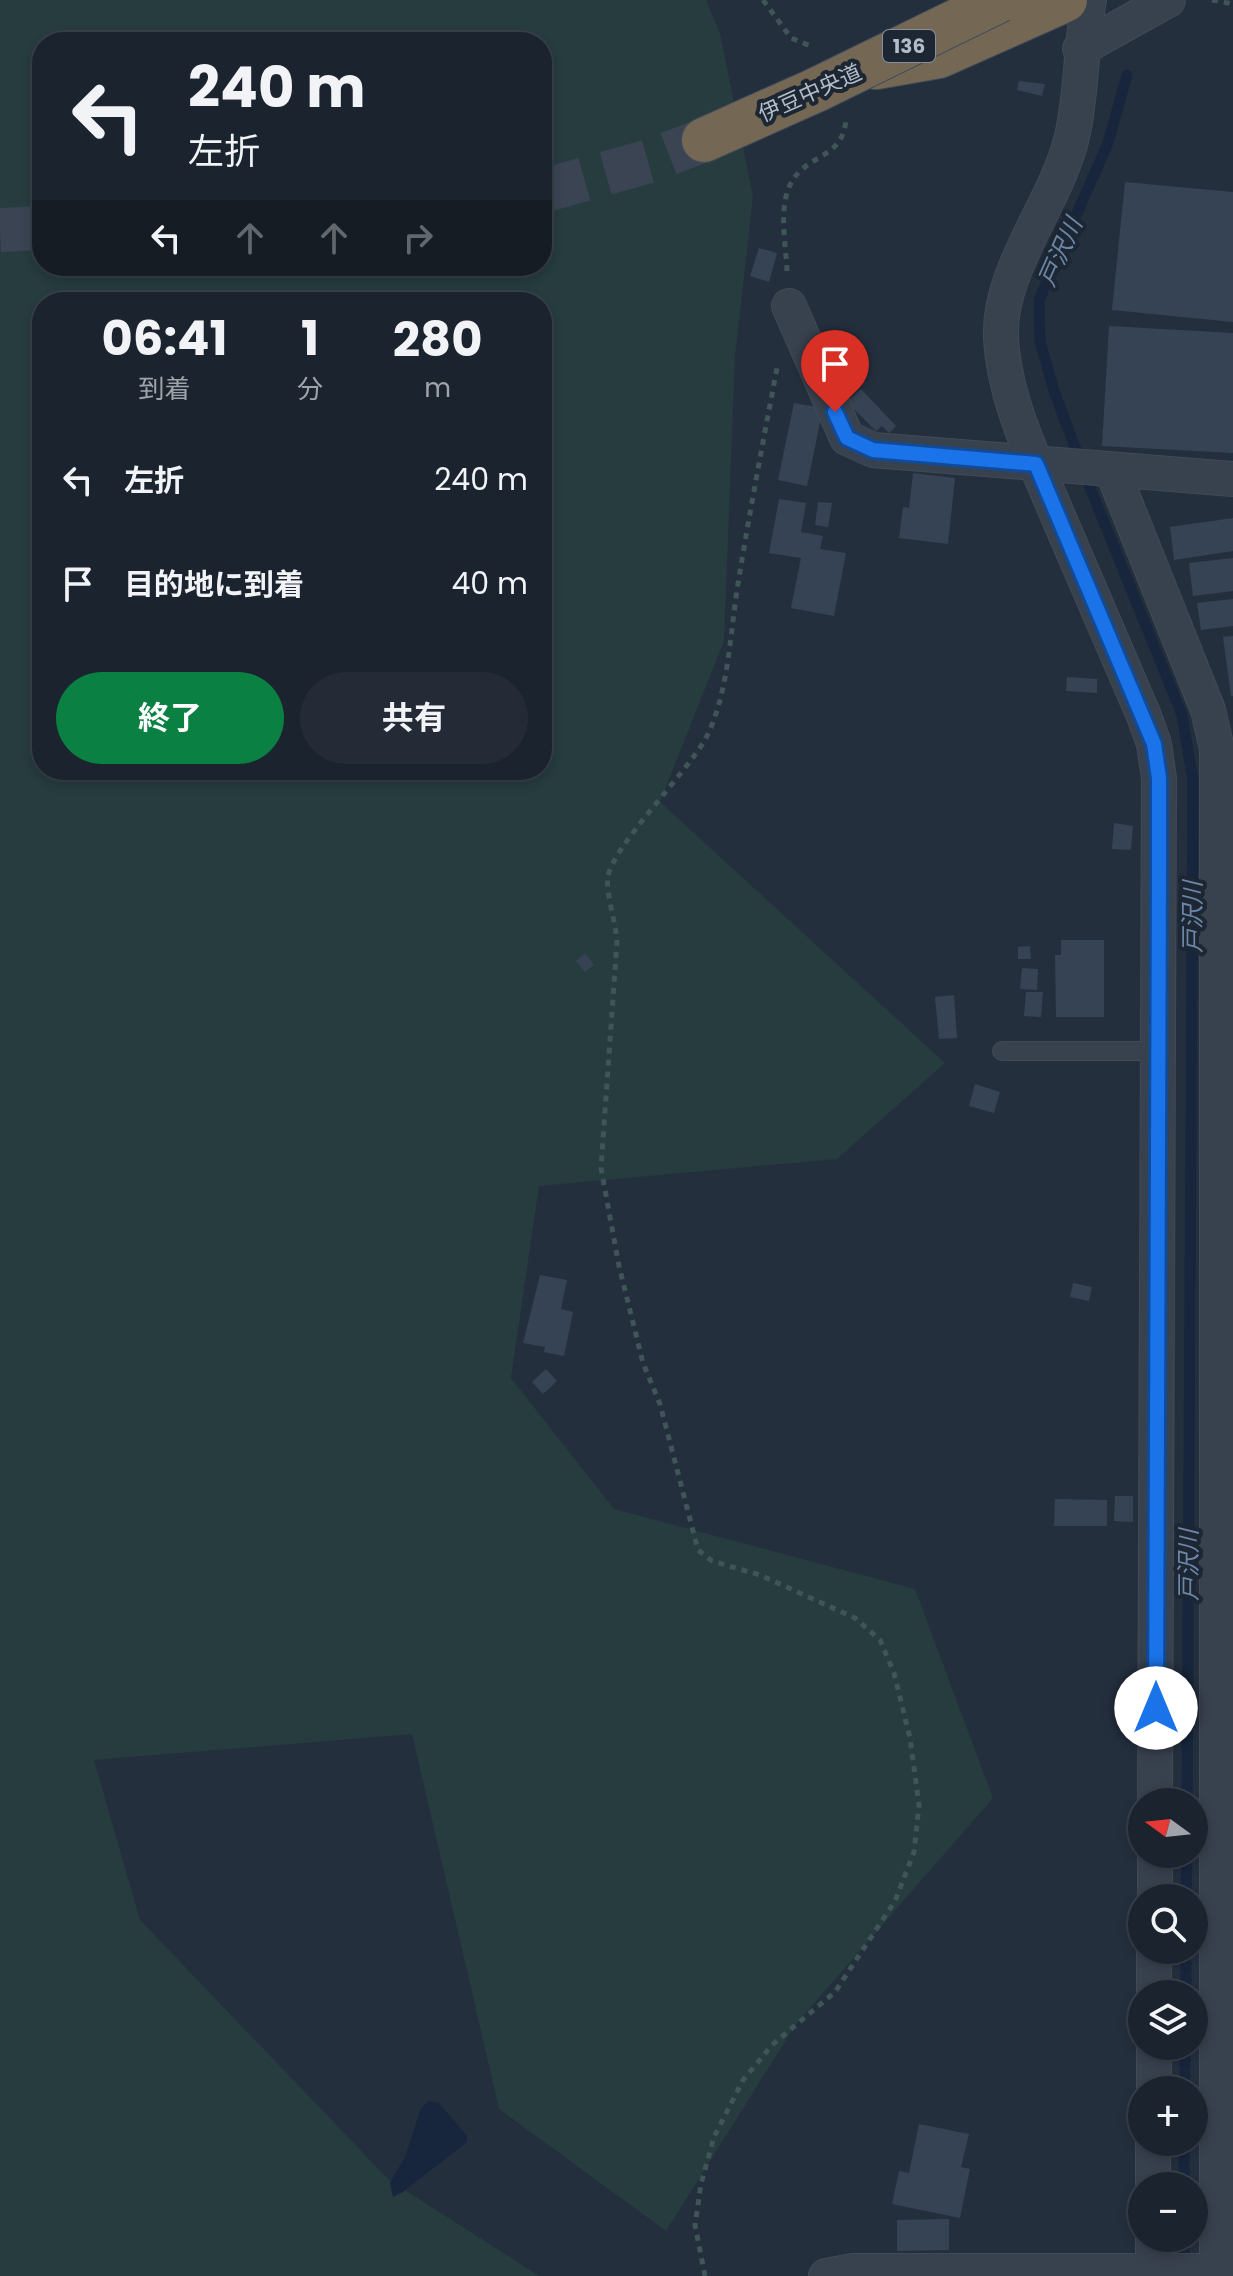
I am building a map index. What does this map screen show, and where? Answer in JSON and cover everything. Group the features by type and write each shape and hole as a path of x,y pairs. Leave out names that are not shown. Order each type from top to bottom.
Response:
{"highway":[{"name":"伊豆中央道","path":"701,133 1000,0"},
{"path":"830,77 939,56 1065,0"},
{"name":"伊豆中央道","path":"830,77 944,5"}],"street":[{"path":"1089,0 1080,49 1073,132 1061,171 1006,293 1001,336 1012,398 1046,465 1154,744 1159,778 1155,1788"},
{"path":"1080,49 1168,0"},
{"path":"789,306 847,438 873,450 1233,479"},
{"path":"826,2276 853,2271 1156,2264 1218,2272 1214,2125 1226,1053 1217,749 1208,710 1108,470"}],"lane":[{"path":"1002,1051 1159,1051"}],"path":[{"path":"763,0 791,38 830,77 845,133 839,145 804,169 791,183 785,207 789,306"},
{"path":"1212,0 1233,4"},
{"path":"705,2276 695,2225 701,2184 714,2137 743,2080 772,2045 835,1992 895,1901 914,1852 919,1805 910,1738 894,1673 880,1640 855,1618 760,1575 712,1561 698,1550 660,1404 643,1363 619,1266 601,1168 617,941 614,907 607,889 608,874 619,853 680,778 707,735 723,682 777,366"}],"green space":[{"path":"0,0 706,0 720,33 753,196 735,356 724,641 660,802 945,1063 837,1159 539,1186 511,1378 614,1509 915,1589 993,1798 796,2024 666,2231 499,2109 412,1734 94,1760 140,1920 388,2179 539,2276 0,2276"}],"water":[{"path":"428,2101 439,2103 467,2136 467,2142 393,2197 390,2183 405,2157 421,2108"}],"building":[{"path":"1019,81 1045,84 1042,96 1017,90"},
{"path":"1125,182 1233,192 1233,322 1112,310"},
{"path":"759,248 777,253 769,282 750,276"},
{"path":"1109,326 1233,333 1233,453 1102,446"},
{"path":"841,337 855,382 833,389 819,344"},
{"path":"861,389 896,426 889,433 882,426 876,431 847,402"},
{"path":"794,403 823,408 807,486 778,480"},
{"path":"913,473 955,478 948,544 899,538 903,507 909,508"},
{"path":"779,499 806,503 801,532 823,536 820,549 846,553 834,616 791,608 801,558 769,553"},
{"path":"818,502 832,503 828,527 815,525"},
{"path":"1233,518 1233,551 1174,560 1170,527"},
{"path":"1233,558 1233,591 1193,596 1189,563"},
{"path":"1233,599 1233,626 1201,630 1197,603"},
{"path":"1233,636 1233,696 1231,696 1223,637"},
{"path":"1067,677 1097,679 1097,693 1066,691"},
{"path":"1114,823 1133,826 1131,850 1112,849"},
{"path":"1061,940 1104,940 1104,1017 1056,1017 1055,955 1061,955"},
{"path":"1030,946 1031,959 1018,959 1018,947"},
{"path":"585,953 594,965 585,972 576,961"},
{"path":"1022,968 1038,969 1037,990 1020,989"},
{"path":"1026,992 1043,992 1041,1017 1024,1016"},
{"path":"954,995 957,1038 939,1039 935,997"},
{"path":"975,1084 1000,1092 994,1113 969,1106"},
{"path":"540,1275 567,1280 561,1309 573,1312 564,1356 544,1352 545,1347 523,1343"},
{"path":"1073,1283 1092,1287 1089,1301 1070,1297"},
{"path":"546,1369 557,1381 543,1394 532,1382"},
{"path":"1115,1496 1133,1496 1133,1522 1114,1521"},
{"path":"1055,1499 1107,1500 1107,1526 1054,1526"},
{"path":"919,2124 969,2134 961,2167 970,2169 960,2218 892,2204 899,2171 909,2173"},
{"path":"949,2219 949,2250 897,2251 897,2220"}],"waterway":[{"name":"戸沢川","path":"1127,75 1108,143 1039,300 1040,341 1054,391 1089,485 1182,715 1193,780 1187,1788"},
{"name":"戸沢川","path":"1186,1884 1187,1868"},
{"name":"戸沢川","path":"1186,1964 1186,1980"},
{"name":"戸沢川","path":"1185,2060 1185,2076"},
{"name":"戸沢川","path":"1184,2156 1184,2172"},
{"name":"戸沢川","path":"1184,2252 1184,2267"}],"tunnel":[{"path":"552,188 650,161 704,140"},
{"path":"0,230 32,228"}],"route":[{"path":"835,412 847,438 873,450 1036,464 1154,744 1159,778 1156,1708"}]}
